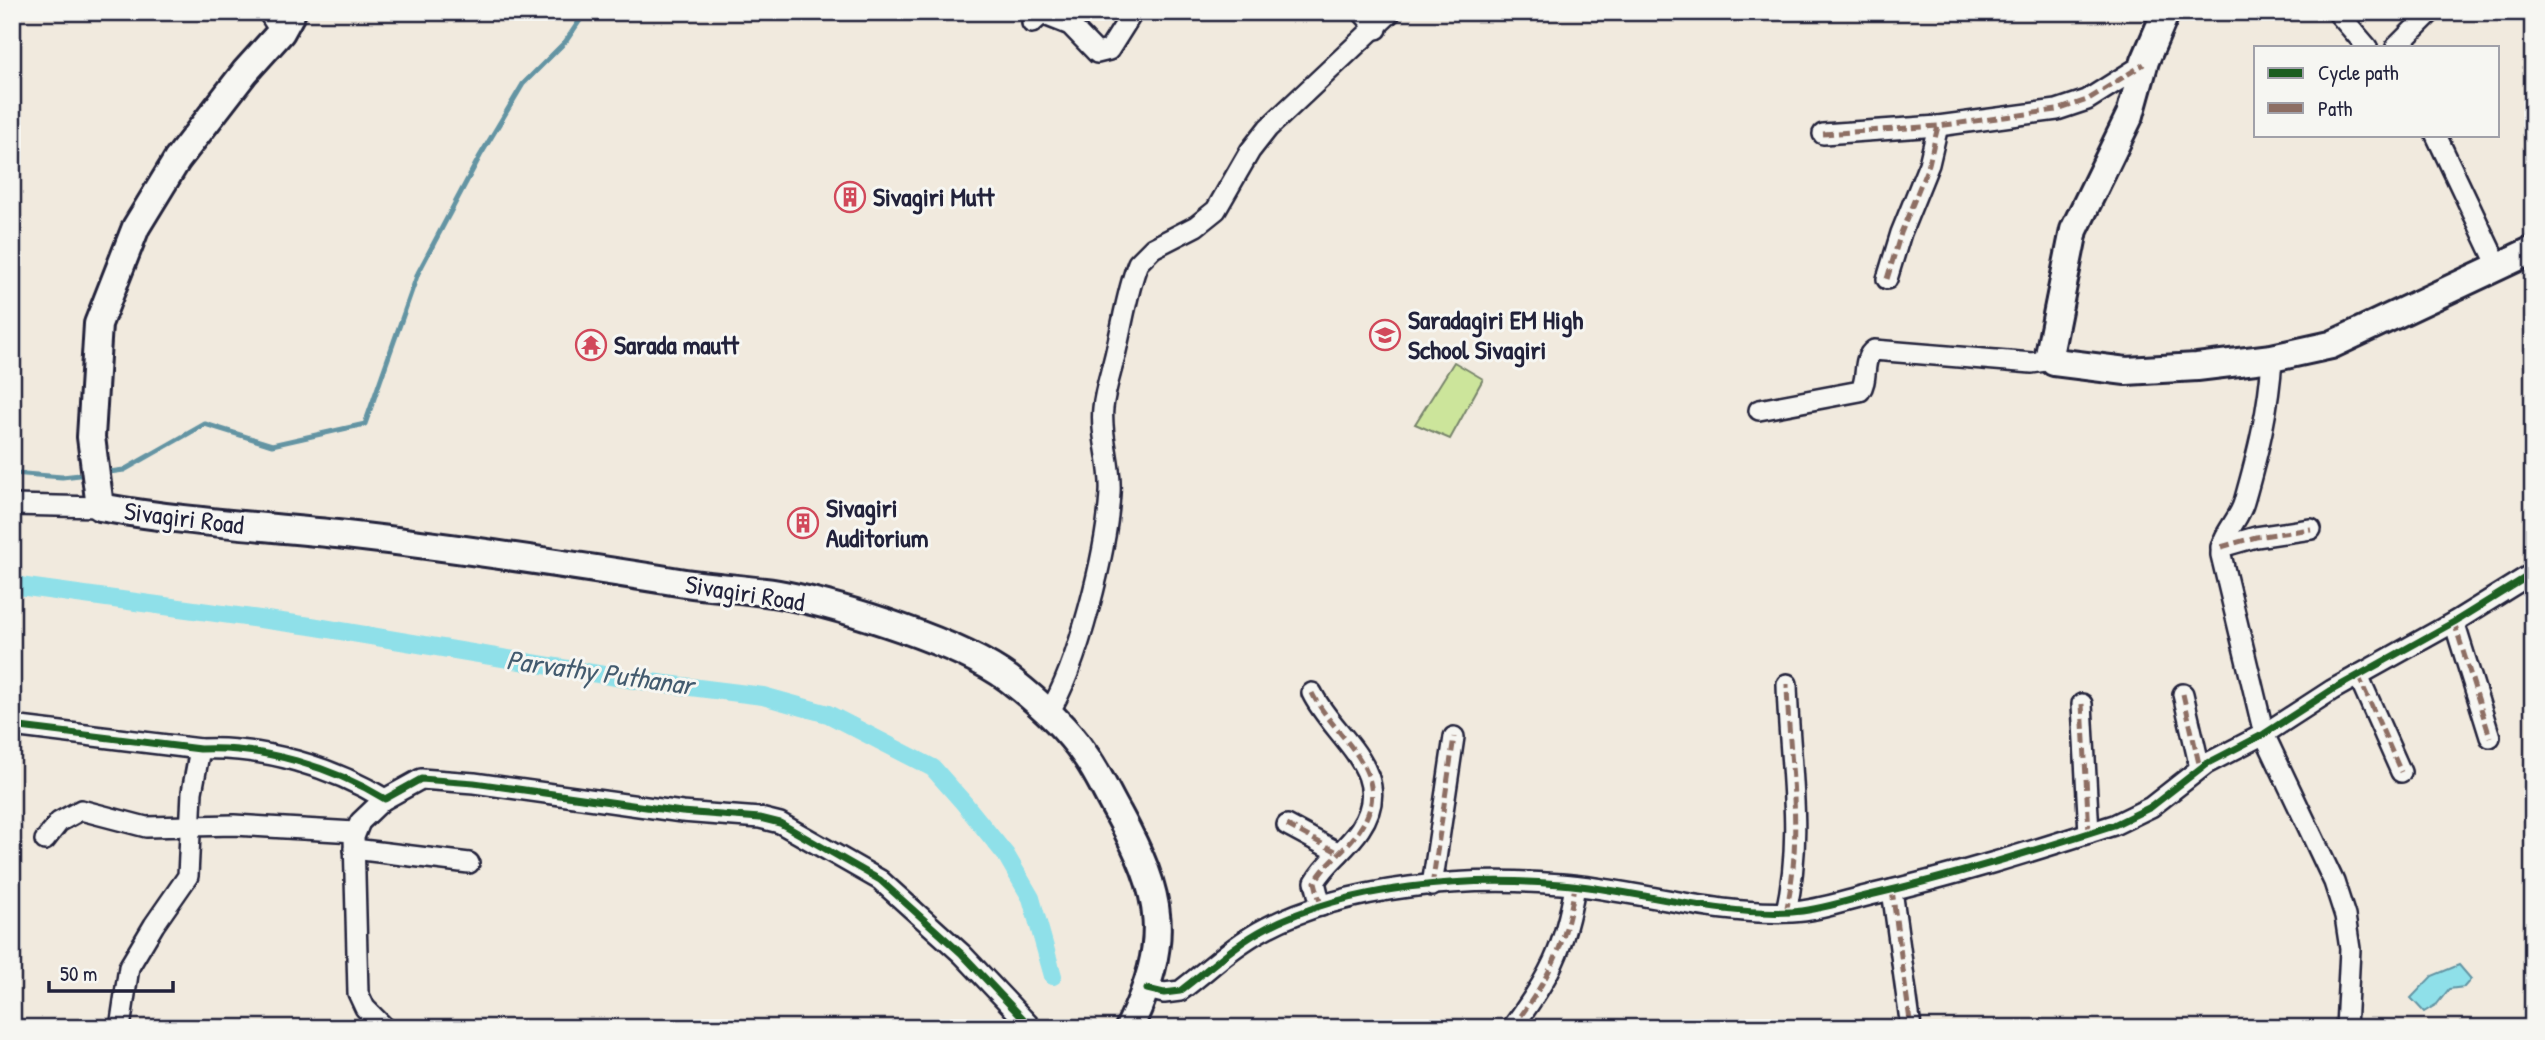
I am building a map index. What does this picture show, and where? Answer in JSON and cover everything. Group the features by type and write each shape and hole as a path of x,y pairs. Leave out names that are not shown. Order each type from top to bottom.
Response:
{"main road":[{"path":"2166,12 2144,64 2130,115 2074,230 2049,355 2052,360 2126,371 2197,368 2272,358 2331,345 2533,250"},
{"name":"Sivagiri Road","path":"280,19 245,72 177,160 136,227 98,324 92,437 94,477 100,507 173,520 332,533 516,556 785,595 901,628 962,654 1008,678 1048,714 1085,754 1139,853 1153,893 1158,929 1147,989 1129,1028"}],"street":[{"path":"1032,23 1042,15 1063,21 1097,53 1109,50 1133,12"},
{"path":"1362,12 1377,29"},
{"path":"1048,714 1061,690 1078,641 1098,561 1110,494 1110,456 1103,425 1105,391 1138,262 1153,248 1196,226 1216,210 1257,140 1377,29 1391,12"},
{"path":"2337,12 2366,46"},
{"path":"2397,46 2431,12"},
{"path":"1823,134 1938,126 2057,110 2087,100 2144,64"},
{"path":"1887,279 1893,255 1929,164 1938,126"},
{"path":"2436,136 2499,268"},
{"path":"1759,410 1860,391 1864,386 1868,355 1874,349 2032,363 2052,360"},
{"path":"2272,358 2262,442 2244,505 2221,547 2264,734 2334,882 2346,916 2350,950 2346,1028"},
{"path":"12,505 100,507"},
{"path":"2221,547 2256,537 2311,529"},
{"path":"1147,989 1164,993 1180,991 1262,930 1321,906 1432,886 1465,883 1575,886 1750,913 1786,912 1950,877 2089,833 2140,813 2200,768 2264,734 2358,675 2454,622 2533,573"},
{"path":"2454,622 2490,737"},
{"path":"2358,675 2402,772"},
{"path":"1786,912 1793,882 1797,821 1788,743 1787,684"},
{"path":"1312,693 1326,717 1361,756 1368,773 1369,813 1362,828 1315,883 1321,906"},
{"path":"2183,694 2200,768"},
{"path":"2082,704 2089,833"},
{"path":"12,726 200,749 221,748 292,761 362,785 384,799"},
{"path":"1432,886 1454,737"},
{"path":"120,1028 130,967 154,925 188,876 192,792 200,749"},
{"path":"385,1028 365,1008 358,993 354,841 360,822 384,799 421,779 474,783 682,812 760,818 780,823 880,880 962,954 1032,1028"},
{"path":"45,840 59,822 81,810 102,813 128,824 190,828 234,825 354,841 469,863"},
{"path":"1287,825 1339,852"},
{"path":"1512,1028 1540,989 1567,932 1575,886"},
{"path":"1892,890 1911,1028"}],"green space":[{"path":"1454,362 1483,379 1450,439 1415,424"}],"water":[{"path":"2459,965 2471,979 2464,987 2449,989 2437,1004 2424,1012 2411,998 2432,976"}],"waterway":[{"path":"102,473 124,470 205,424 272,445 365,424 418,273 480,156 523,84 566,41 582,17 575,12"},
{"path":"12,473 62,477 89,474"},
{"name":"Parvathy Puthanar","path":"12,585 311,626 634,680 763,696 828,714 933,768 963,802 1006,855 1031,898 1053,976"}],"marked path":[{"path":"1823,134 1938,126 2057,110 2087,100 2144,64"},
{"path":"1887,279 1901,233 1929,164 1938,126"},
{"path":"2221,547 2256,537 2311,529"},
{"path":"2454,622 2490,737"},
{"path":"2358,675 2401,772"},
{"path":"1786,912 1795,826 1787,684"},
{"path":"1312,693 1358,756 1367,773 1371,790 1370,809 1360,829 1315,882 1321,906"},
{"path":"2183,694 2200,768"},
{"path":"2082,704 2089,833"},
{"path":"1432,886 1454,737"},
{"path":"1287,825 1339,853"},
{"path":"1512,1028 1554,962 1566,927 1575,886"},
{"path":"1892,890 1911,1028"}],"cycle path":[{"path":"1147,989 1164,993 1180,991 1243,942 1266,928 1299,913 1371,893 1449,883 1525,882 1590,887 1734,910 1792,912 1811,910 1932,880 2023,854 2114,825 2151,807 2206,764 2264,734 2332,690 2454,622 2533,573"},
{"path":"12,726 272,755 320,768 385,799 421,779 474,783 682,812 760,818 780,823 880,880 962,954 1032,1028"}],"place":[{"name":"Sivagiri Mutt","path":"850,197"},
{"name":"Saradagiri EM High School Sivagiri","path":"1385,335"},
{"name":"Sarada mautt","path":"591,345"},
{"name":"Sivagiri Auditorium","path":"803,523"}]}
